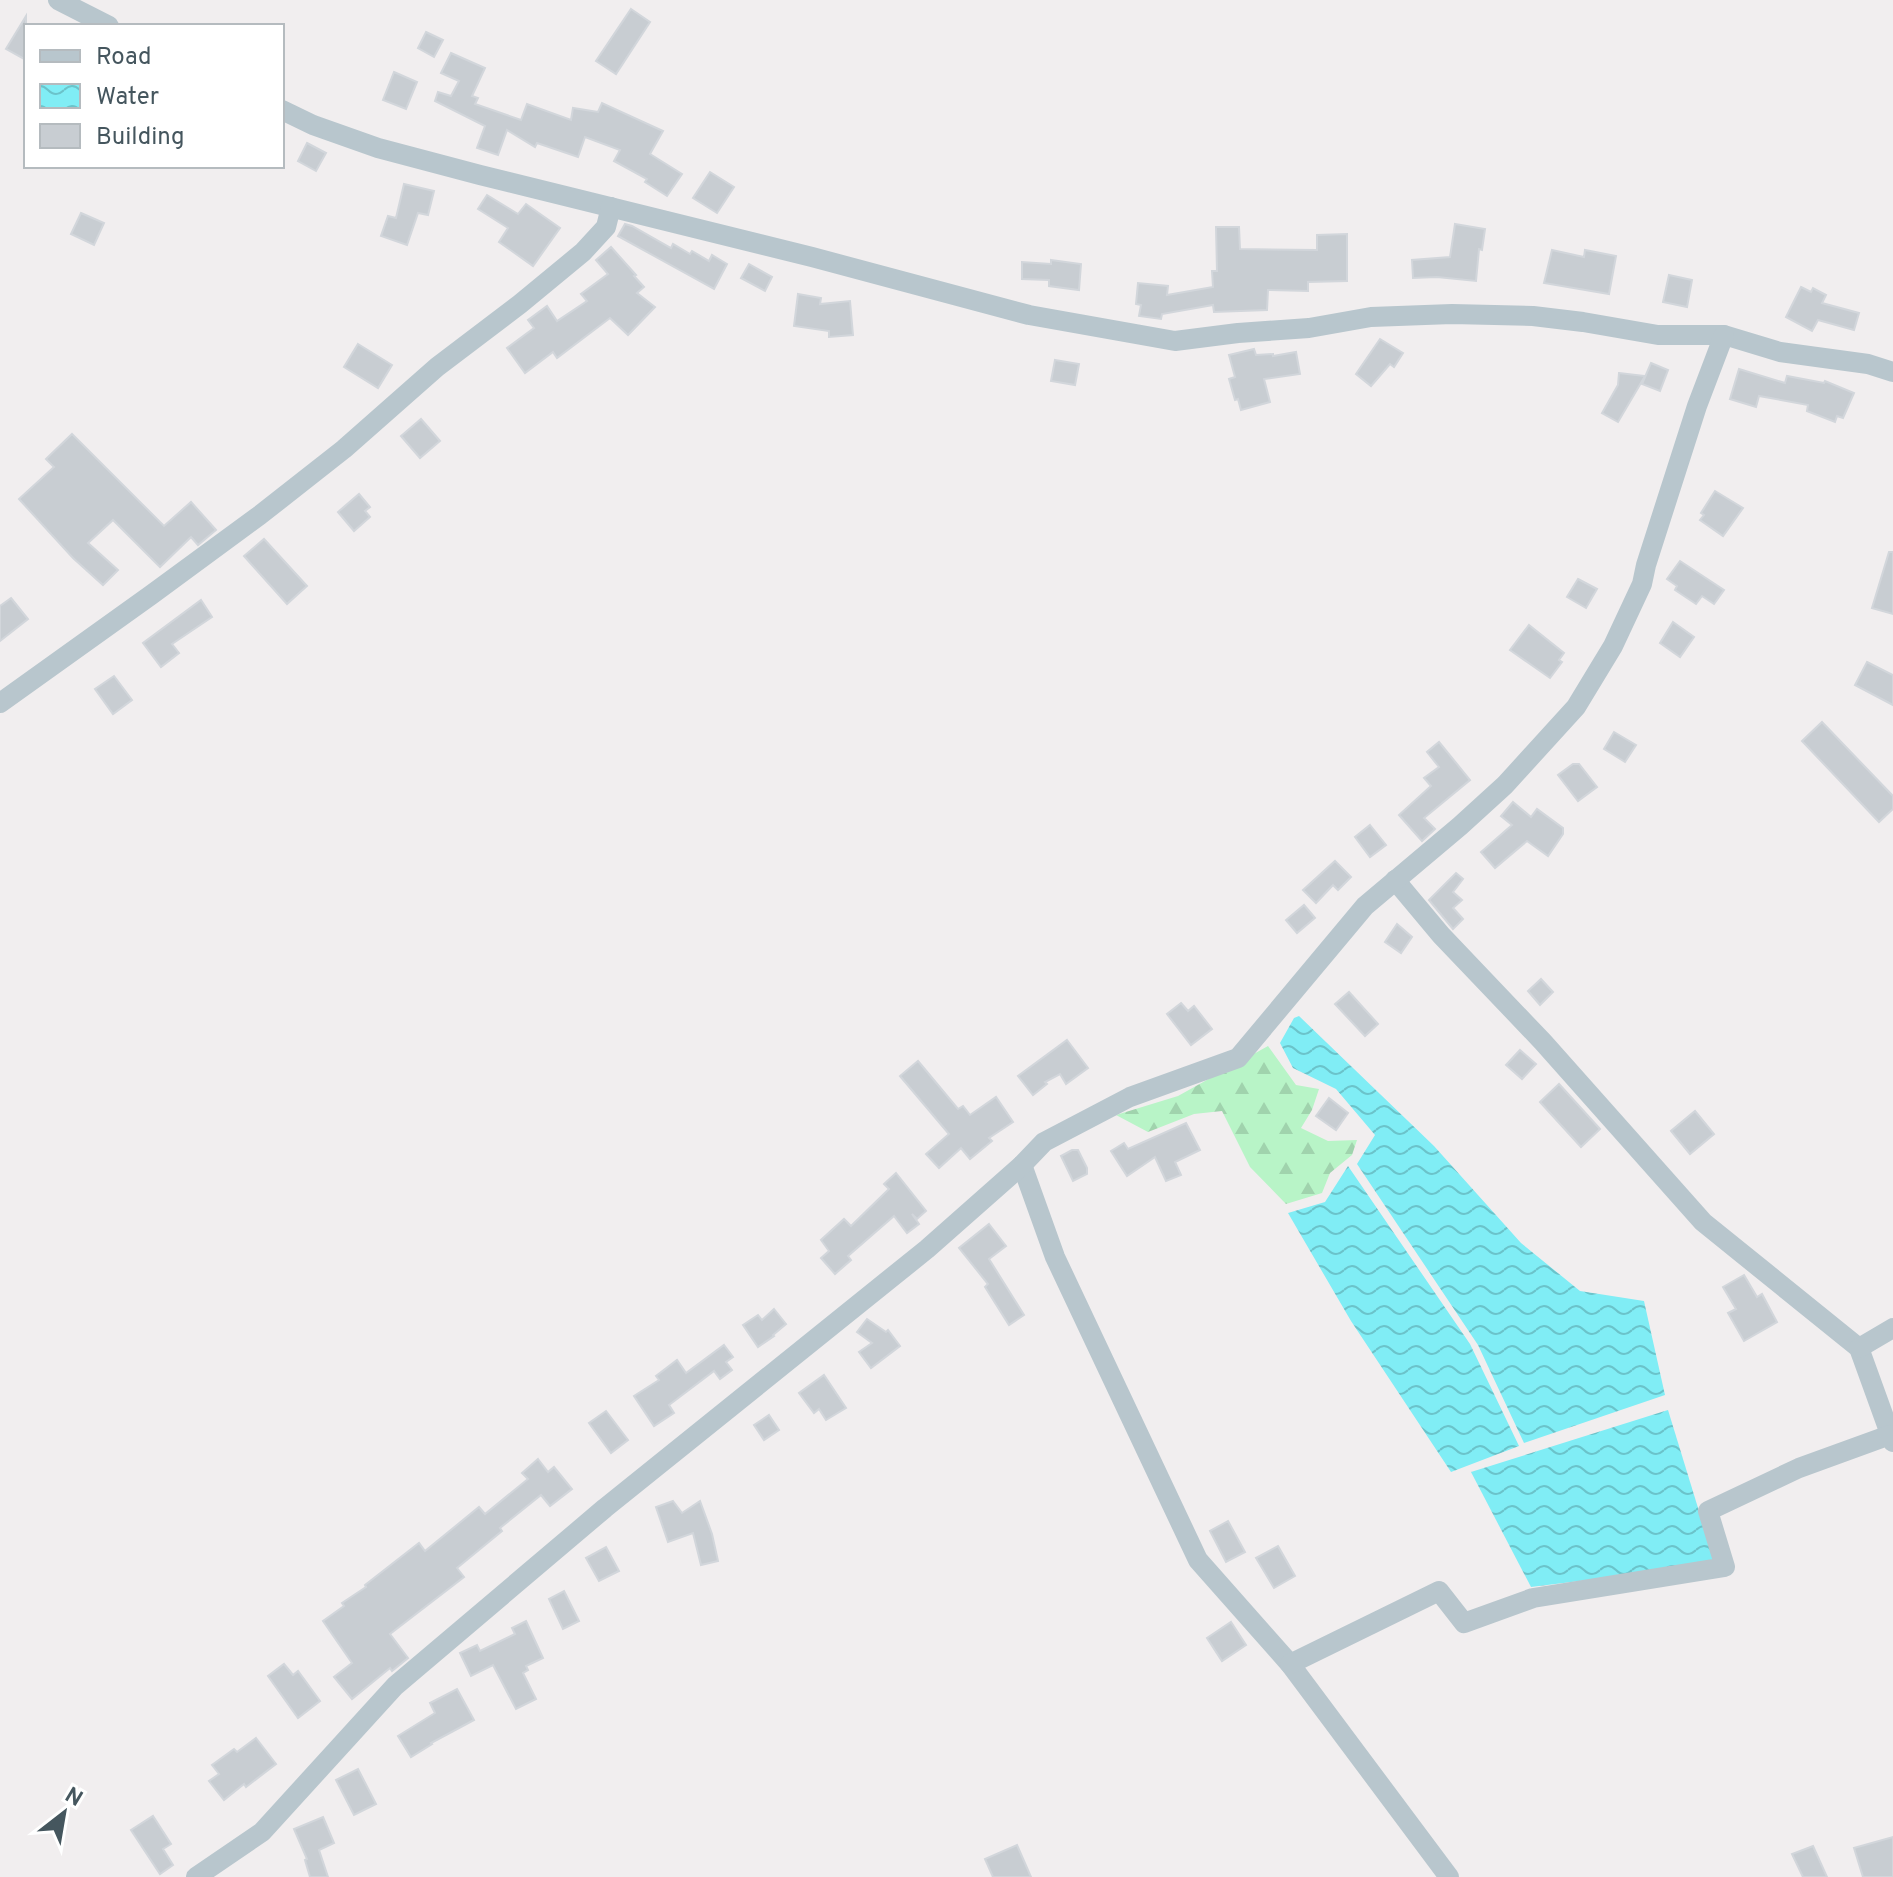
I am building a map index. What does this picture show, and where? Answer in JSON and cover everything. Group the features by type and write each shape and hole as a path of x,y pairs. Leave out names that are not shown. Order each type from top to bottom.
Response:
{"street":[{"path":"70,3 106,24"},
{"path":"284,111 313,125 378,148 1029,315 1175,341 1309,328 1371,317 1452,314 1533,316 1658,335 1724,335 1780,352 1868,364 1893,372"},
{"path":"0,703 248,524 344,449 437,367 583,252 606,227 611,207"},
{"path":"196,1877 262,1832 395,1686 605,1508 927,1249 1044,1142 1130,1097 1238,1058 1365,906 1505,785 1576,707 1613,646 1642,584 1697,406 1724,335"},
{"path":"1290,1664 1439,1591 1464,1623 1533,1598 1725,1567 1708,1511 1799,1468 1892,1439 1859,1348 1703,1222 1543,1042 1441,935 1395,880"},
{"path":"1022,1165 1055,1257 1198,1560 1290,1664 1449,1877"},
{"path":"1859,1348 1893,1328"}],"green space":[{"path":"1268,1046 1296,1085 1319,1089 1312,1110 1301,1128 1328,1141 1357,1140 1352,1155 1330,1173 1322,1193 1286,1204 1250,1167 1222,1111 1194,1114 1148,1132 1116,1115 1178,1096"}],"water":[{"path":"1299,1016 1434,1146 1521,1243 1580,1291 1644,1301 1665,1395 1524,1443 1478,1345 1357,1164 1375,1135 1336,1089 1293,1068 1280,1043 1294,1018"},
{"path":"1348,1166 1470,1344 1519,1446 1451,1472 1351,1321 1288,1213 1325,1202"},
{"path":"1668,1410 1714,1560 1644,1573 1531,1587 1471,1472"}],"building":[{"path":"631,9 650,22 616,74 596,61"},
{"path":"26,16 24,59 6,49"},
{"path":"426,32 443,40 434,57 418,48"},
{"path":"451,53 485,68 472,96 478,98 475,104 521,120 527,104 571,120 573,108 598,112 602,103 663,131 650,154 682,174 667,196 645,182 647,179 614,161 620,150 585,137 578,157 537,143 535,147 507,130 498,155 477,148 485,126 435,101 438,92 451,96 459,81 441,73"},
{"path":"394,72 417,82 406,109 383,100"},
{"path":"307,143 326,153 316,171 298,161"},
{"path":"710,172 734,187 717,213 693,198"},
{"path":"404,184 434,191 428,215 418,213 407,245 381,236 388,216 396,218"},
{"path":"487,195 518,214 526,204 560,228 533,266 499,242 508,228 478,209"},
{"path":"81,213 104,223 94,245 71,234"},
{"path":"625,224 671,248 673,244 709,261 712,255 727,264 714,289 618,236"},
{"path":"1455,224 1485,229 1482,250 1479,249 1476,281 1413,278 1412,260 1450,257"},
{"path":"1216,227 1239,227 1240,249 1317,250 1317,235 1347,234 1347,281 1308,282 1308,291 1268,290 1267,310 1214,312 1213,305 1162,314 1161,319 1139,316 1141,305 1136,304 1138,283 1168,286 1167,295 1213,287 1212,271 1217,271"},
{"path":"611,247 644,287 637,293 655,307 628,335 610,318 557,358 553,352 525,373 507,348 534,328 528,320 547,306 557,321 587,301 581,294 608,274 596,260"},
{"path":"1552,250 1584,257 1585,250 1616,256 1609,294 1544,283"},
{"path":"1051,260 1081,264 1079,290 1049,286 1049,280 1022,279 1022,262 1051,264"},
{"path":"749,264 772,277 765,291 741,278"},
{"path":"1669,275 1692,280 1687,307 1663,302"},
{"path":"1801,287 1811,292 1813,288 1826,295 1822,303 1859,313 1854,330 1818,320 1812,331 1786,317"},
{"path":"798,294 821,298 820,304 850,301 853,335 829,337 829,331 794,326"},
{"path":"1380,339 1403,353 1394,367 1390,364 1371,386 1356,374"},
{"path":"358,344 392,365 378,388 344,367"},
{"path":"1254,349 1256,355 1296,352 1300,374 1264,379 1270,402 1241,410 1229,379 1235,377 1229,355"},
{"path":"1055,360 1079,364 1075,385 1051,381"},
{"path":"1651,363 1668,370 1660,391 1642,384"},
{"path":"1739,369 1785,383 1787,376 1825,381 1854,393 1843,418 1837,416 1835,422 1807,411 1808,405 1759,396 1756,407 1730,399"},
{"path":"1619,373 1645,376 1618,422 1602,413 1618,385"},
{"path":"421,419 440,441 420,458 401,436"},
{"path":"72,434 164,526 191,502 216,530 198,545 191,537 160,567 113,520 88,543 118,570 103,585 73,558 19,499 54,467 46,459"},
{"path":"1715,491 1743,508 1723,536 1700,520"},
{"path":"359,494 370,507 365,511 370,517 354,531 338,512"},
{"path":"264,539 307,586 287,604 244,556"},
{"path":"1889,552 1893,552 1893,614 1872,608"},
{"path":"1680,561 1724,590 1714,604 1702,596 1696,604 1675,590 1677,586 1667,579"},
{"path":"1578,579 1597,589 1586,608 1567,597"},
{"path":"11,598 28,619 0,641 0,606"},
{"path":"201,600 212,617 172,644 179,653 161,667 143,643"},
{"path":"1673,622 1694,637 1680,657 1660,643"},
{"path":"1529,625 1564,653 1559,660 1562,662 1550,678 1510,650"},
{"path":"1867,662 1893,675 1893,705 1855,685"},
{"path":"114,676 132,700 113,714 95,689"},
{"path":"1822,722 1893,796 1893,809 1879,822 1802,741"},
{"path":"1614,732 1636,745 1625,762 1604,749"},
{"path":"1439,742 1470,780 1424,818 1435,829 1422,841 1399,815 1431,786 1424,778 1439,767 1427,752"},
{"path":"1573,764 1579,764 1597,787 1578,801 1558,775"},
{"path":"1513,802 1531,817 1537,809 1563,828 1563,834 1548,856 1527,841 1495,868 1481,852 1512,825 1501,816"},
{"path":"1370,825 1386,845 1370,857 1355,837"},
{"path":"1335,861 1351,877 1338,890 1333,885 1316,903 1303,890"},
{"path":"1456,873 1463,879 1453,892 1462,900 1453,908 1463,919 1453,929 1429,900"},
{"path":"1304,905 1315,918 1297,933 1286,920"},
{"path":"1397,924 1412,937 1401,953 1385,942"},
{"path":"1541,979 1553,992 1540,1005 1528,991"},
{"path":"1349,992 1378,1024 1365,1036 1335,1004"},
{"path":"1181,1003 1188,1011 1194,1006 1212,1029 1191,1045 1167,1014"},
{"path":"1067,1040 1088,1068 1066,1084 1060,1074 1045,1082 1047,1084 1033,1095 1018,1076"},
{"path":"1520,1050 1536,1064 1522,1079 1506,1065"},
{"path":"918,1061 958,1109 963,1106 970,1115 996,1097 1013,1122 989,1138 992,1141 970,1159 961,1148 939,1168 926,1154 949,1134 900,1076"},
{"path":"1559,1084 1600,1129 1581,1147 1540,1102"},
{"path":"1329,1098 1348,1113 1336,1130 1316,1116"},
{"path":"1695,1111 1714,1134 1690,1154 1671,1131"},
{"path":"1186,1123 1200,1150 1175,1162 1181,1175 1166,1181 1155,1157 1127,1176 1111,1151 1124,1143 1128,1149"},
{"path":"1078,1150 1087,1168 1087,1174 1073,1181 1061,1156"},
{"path":"896,1173 926,1211 917,1219 912,1214 919,1224 907,1233 894,1216 848,1256 851,1260 835,1274 821,1258 829,1251 821,1240 844,1219 851,1226 889,1189 884,1184"},
{"path":"989,1224 1006,1246 989,1259 1024,1315 1009,1325 985,1287 988,1284 959,1248"},
{"path":"1744,1275 1757,1297 1762,1294 1777,1322 1744,1341 1728,1313 1736,1309 1723,1287"},
{"path":"774,1309 786,1324 758,1347 743,1325 758,1315 762,1320"},
{"path":"867,1319 886,1332 888,1330 900,1346 871,1368 859,1352 872,1343 857,1332"},
{"path":"724,1345 733,1357 726,1362 732,1370 720,1379 714,1371 669,1405 674,1413 654,1426 634,1396 659,1380 656,1376 677,1360 686,1373"},
{"path":"824,1375 846,1408 826,1420 819,1409 814,1413 799,1393"},
{"path":"606,1411 628,1440 611,1453 589,1423"},
{"path":"769,1415 779,1430 764,1440 754,1425"},
{"path":"538,1459 548,1472 554,1467 572,1489 550,1506 541,1495 457,1568 464,1577 390,1634 408,1658 392,1671 390,1668 352,1699 334,1677 352,1663 323,1621 419,1543 425,1551 479,1507 485,1514 528,1479 522,1473"},
{"path":"673,1501 682,1513 700,1501 718,1561 701,1565 693,1533 668,1542 656,1507"},
{"path":"1228,1521 1245,1552 1226,1562 1210,1531"},
{"path":"1278,1546 1295,1576 1274,1588 1256,1558"},
{"path":"606,1547 619,1571 599,1581 586,1558"},
{"path":"564,1591 579,1621 563,1629 549,1599"},
{"path":"526,1621 543,1658 526,1666 528,1670 523,1673 536,1699 516,1709 493,1665 471,1676 460,1653 477,1645 480,1651 515,1634 512,1628"},
{"path":"1231,1622 1246,1645 1222,1661 1207,1638"},
{"path":"284,1664 293,1675 298,1671 320,1701 298,1718 268,1676"},
{"path":"457,1689 474,1720 411,1757 398,1736 435,1713 430,1703"},
{"path":"256,1738 276,1764 224,1800 209,1781 219,1774 212,1765"},
{"path":"358,1769 376,1804 354,1815 336,1780"},
{"path":"153,1816 171,1844 163,1849 173,1865 160,1874 131,1830"},
{"path":"323,1817 334,1843 319,1850 328,1877 310,1877 307,1859 294,1829"},
{"path":"1893,1837 1893,1877 1863,1877 1854,1848"},
{"path":"1017,1845 1031,1877 993,1877 985,1859"},
{"path":"1813,1846 1827,1877 1803,1877 1792,1854"}]}
